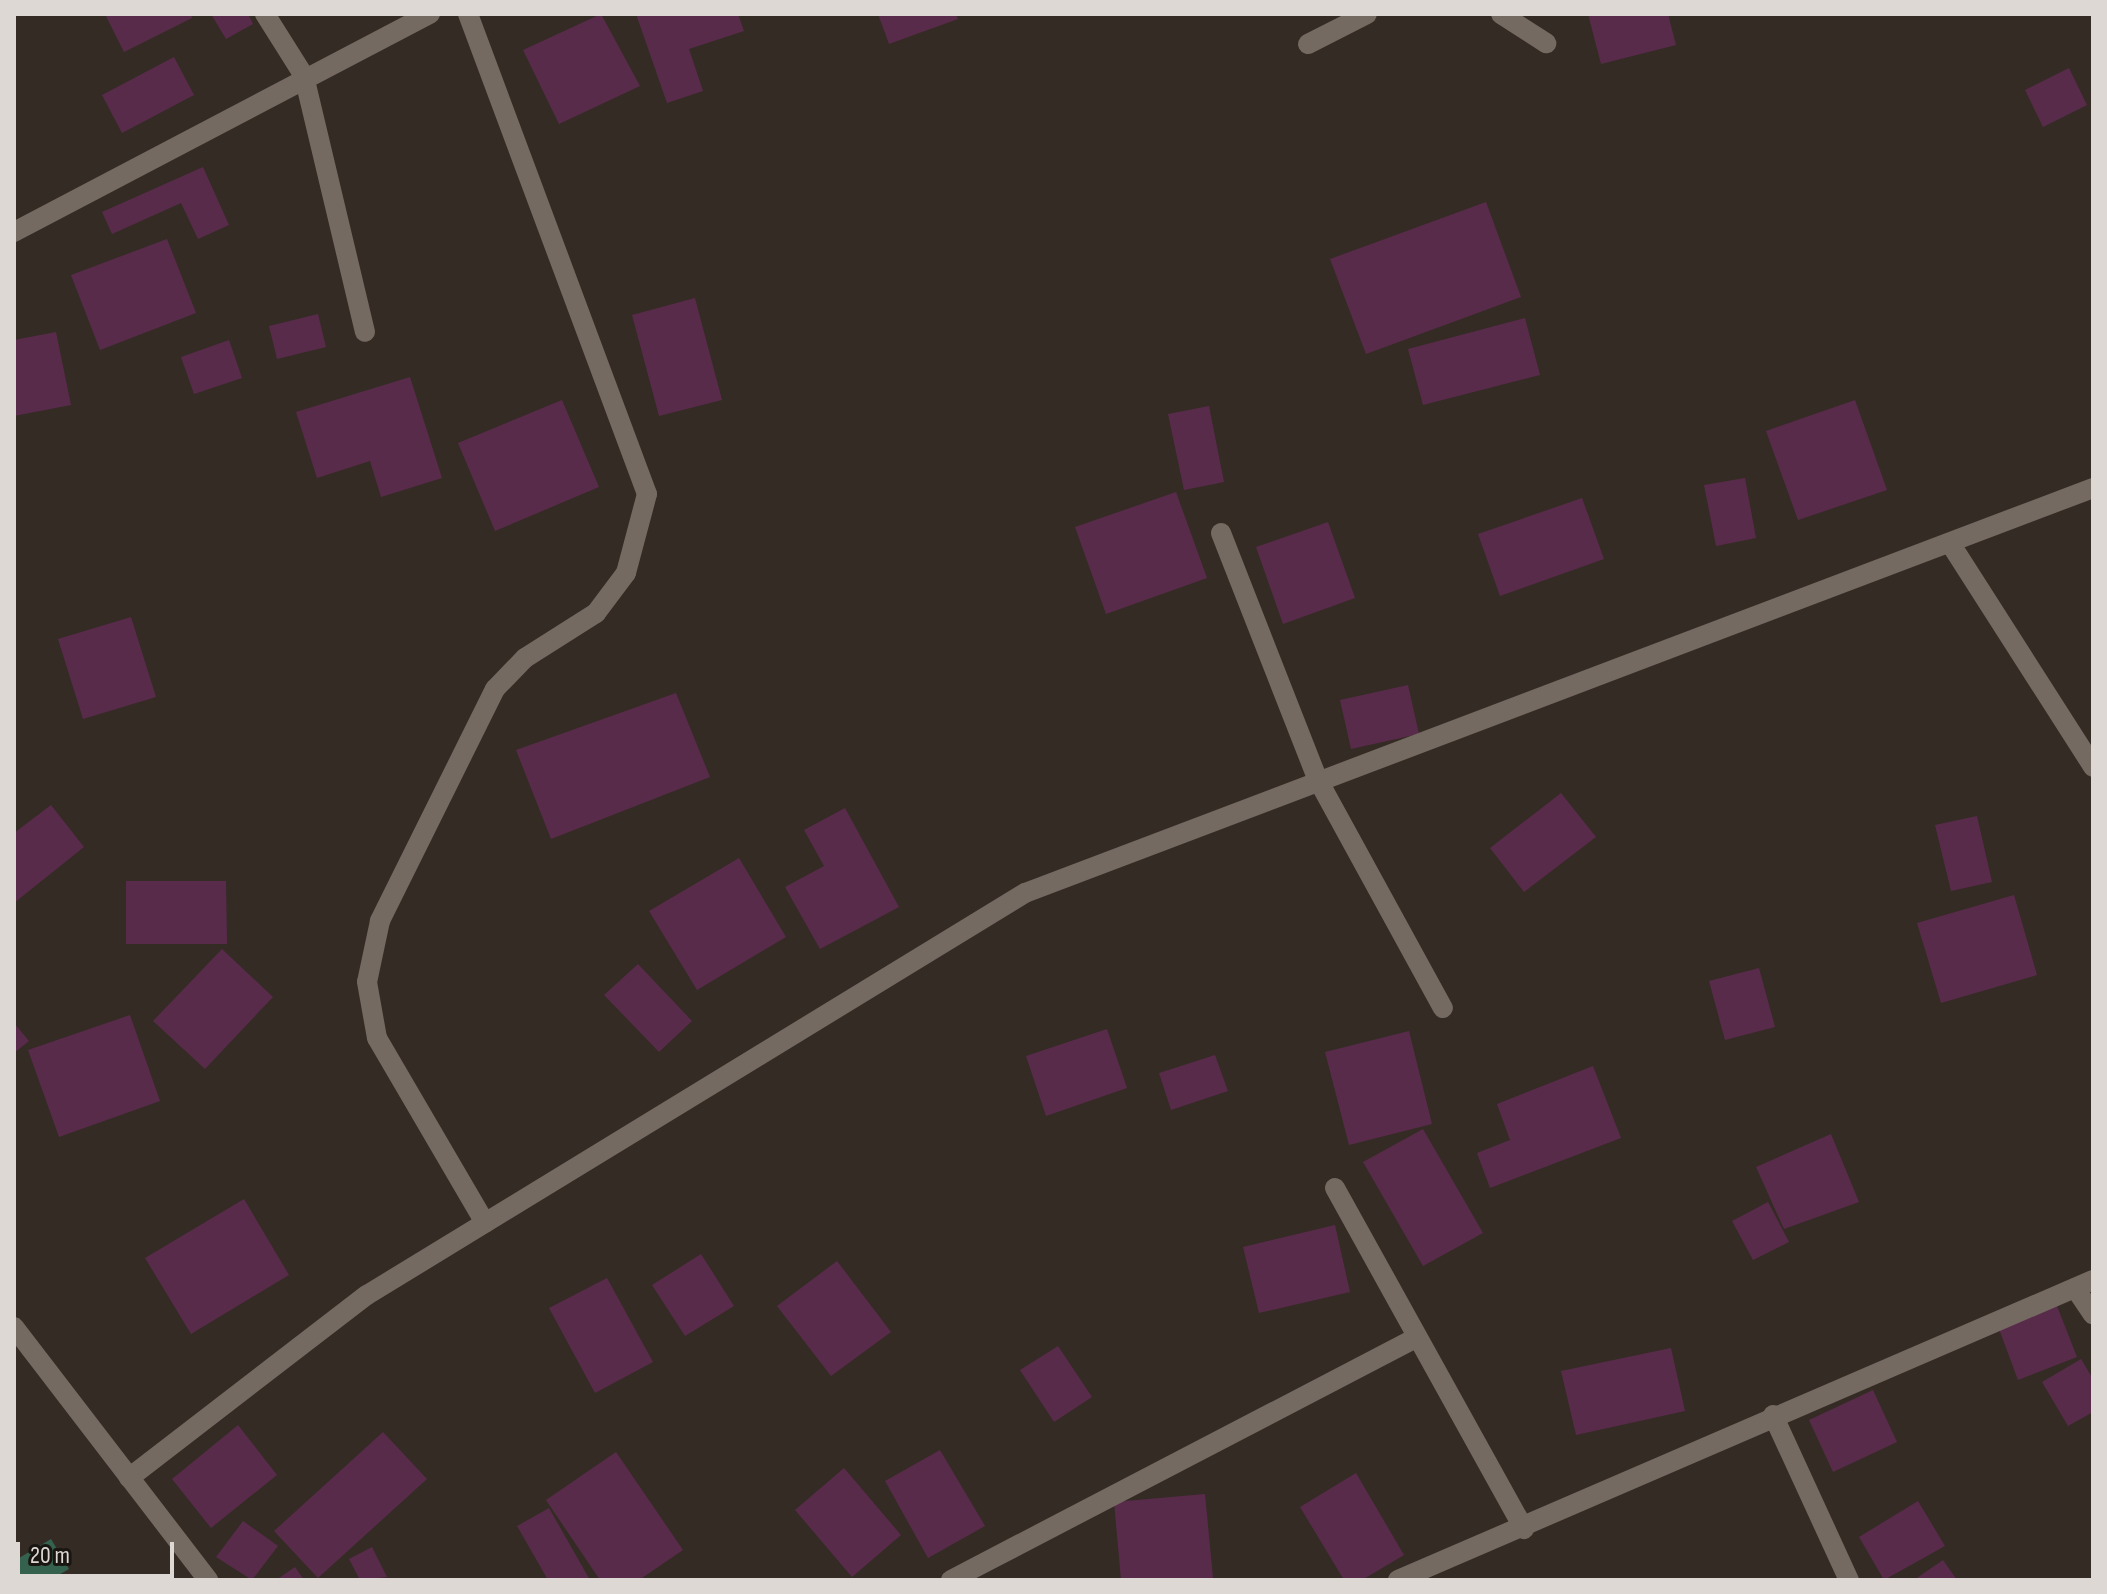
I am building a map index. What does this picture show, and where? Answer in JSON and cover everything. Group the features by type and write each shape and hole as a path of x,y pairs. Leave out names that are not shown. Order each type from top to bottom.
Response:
{"street":[{"path":"265,14 304,76 365,332"},
{"path":"14,232 304,76 430,14"},
{"path":"468,14 647,494 626,573 596,613 525,658 495,689 380,921 367,982 377,1038 485,1223"},
{"path":"1308,44 1367,14"},
{"path":"1501,14 1546,43"},
{"path":"129,1478 367,1295 1025,893 2093,488"},
{"path":"1221,533 1318,780 1443,1008"},
{"path":"1950,543 2093,767"},
{"path":"1335,1188 1414,1339 1524,1529"},
{"path":"1398,1580 1524,1529 1773,1415 2084,1284 2093,1315"},
{"path":"14,1327 208,1580"},
{"path":"951,1580 1414,1339"},
{"path":"1773,1415 1849,1580"}],"green space":[{"path":"51,1539 69,1569 50,1580 14,1580 14,1561"}],"building":[{"path":"105,14 191,14 192,18 124,52"},
{"path":"211,14 248,14 253,24 226,39"},
{"path":"601,14 640,86 559,124 523,50"},
{"path":"636,14 738,14 744,31 689,49 703,91 667,103"},
{"path":"878,14 956,14 958,19 889,44"},
{"path":"1588,14 1668,14 1676,45 1601,64"},
{"path":"174,57 194,95 122,133 102,95"},
{"path":"2069,68 2087,105 2043,127 2025,90"},
{"path":"203,167 229,225 198,239 181,203 112,234 102,212"},
{"path":"1486,202 1521,297 1366,354 1330,259"},
{"path":"167,239 196,313 100,350 71,275"},
{"path":"695,298 722,400 659,416 632,315"},
{"path":"318,314 326,347 277,359 269,326"},
{"path":"1525,318 1540,375 1423,405 1408,349"},
{"path":"56,332 71,405 14,416 14,340"},
{"path":"229,340 242,378 194,394 181,357"},
{"path":"410,377 442,478 381,497 370,461 317,478 296,412"},
{"path":"562,400 599,487 495,531 458,443"},
{"path":"1855,400 1887,490 1798,520 1766,431"},
{"path":"1209,406 1224,482 1184,490 1168,414"},
{"path":"1745,478 1756,538 1716,546 1704,485"},
{"path":"1176,492 1207,578 1106,614 1075,527"},
{"path":"1582,498 1604,559 1500,596 1478,534"},
{"path":"1328,522 1355,598 1283,624 1256,547"},
{"path":"131,617 156,697 83,719 58,639"},
{"path":"1408,685 1419,734 1351,749 1340,700"},
{"path":"676,693 710,777 551,839 516,750"},
{"path":"1561,793 1596,837 1524,892 1490,848"},
{"path":"51,805 84,847 14,903 14,833"},
{"path":"845,808 899,907 820,949 785,887 824,866 804,830"},
{"path":"1977,816 1992,882 1951,891 1935,825"},
{"path":"739,858 786,937 697,990 649,911"},
{"path":"126,881 226,881 227,944 126,944"},
{"path":"2014,895 2037,975 1941,1003 1917,923"},
{"path":"222,949 273,997 205,1069 153,1021"},
{"path":"638,964 692,1021 659,1052 604,995"},
{"path":"1759,968 1775,1027 1725,1040 1709,981"},
{"path":"130,1015 160,1101 59,1137 28,1050"},
{"path":"14,1023 29,1041 14,1053"},
{"path":"1107,1029 1127,1088 1046,1116 1026,1056"},
{"path":"1409,1031 1432,1124 1349,1145 1325,1052"},
{"path":"1215,1055 1228,1091 1171,1110 1159,1073"},
{"path":"1593,1066 1621,1138 1490,1188 1477,1153 1510,1140 1497,1104"},
{"path":"1423,1129 1483,1233 1423,1266 1363,1162"},
{"path":"1831,1134 1859,1202 1784,1229 1756,1167"},
{"path":"244,1199 289,1275 191,1334 145,1258"},
{"path":"1768,1202 1789,1242 1753,1260 1732,1221"},
{"path":"1335,1225 1350,1292 1259,1313 1243,1247"},
{"path":"701,1254 734,1306 685,1336 652,1285"},
{"path":"837,1261 891,1332 831,1376 777,1306"},
{"path":"607,1278 653,1362 595,1393 549,1308"},
{"path":"2057,1306 2077,1357 2018,1380 1999,1329"},
{"path":"1058,1346 1092,1397 1054,1422 1020,1370"},
{"path":"1671,1348 1685,1411 1576,1435 1561,1371"},
{"path":"2081,1359 2093,1379 2093,1412 2068,1426 2042,1382"},
{"path":"1873,1390 1897,1442 1833,1472 1809,1420"},
{"path":"238,1425 277,1475 211,1528 172,1479"},
{"path":"383,1432 427,1479 318,1578 274,1531"},
{"path":"940,1450 985,1526 928,1558 885,1481"},
{"path":"616,1452 683,1550 639,1580 600,1580 546,1500"},
{"path":"844,1468 901,1535 852,1577 795,1510"},
{"path":"1356,1473 1404,1555 1362,1580 1344,1580 1300,1507"},
{"path":"1205,1494 1213,1578 1121,1580 1114,1502"},
{"path":"1918,1501 1945,1546 1884,1580 1859,1537"},
{"path":"549,1508 590,1580 548,1580 517,1526"},
{"path":"243,1521 278,1546 252,1580 216,1557"},
{"path":"372,1547 387,1577 360,1580 349,1559"},
{"path":"1943,1560 1957,1580 1914,1580"},
{"path":"295,1567 304,1580 276,1580"}]}
